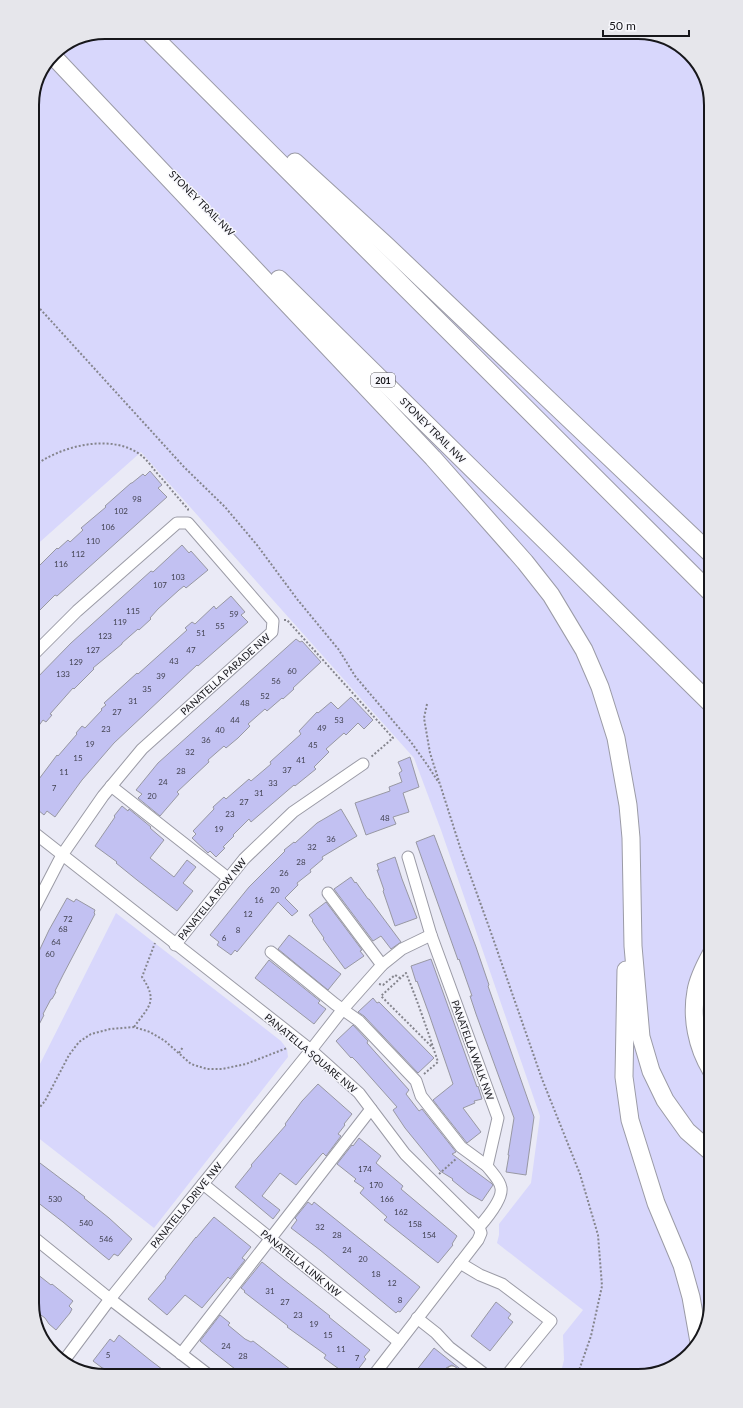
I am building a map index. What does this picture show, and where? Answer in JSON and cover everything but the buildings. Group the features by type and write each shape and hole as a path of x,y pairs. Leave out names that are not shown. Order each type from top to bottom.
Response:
{"highway":[{"path":"157,39 704,586"},
{"path":"158,39 386,245 704,547"},
{"name":"STONEY TRAIL NW","path":"58,60 704,697"},
{"path":"57,61 433,458 525,562 551,595 584,650 600,687 616,738 628,805 631,838 633,946 641,1037 651,1071 666,1100 687,1131 704,1146"},
{"path":"633,946 626,955 624,1020 624,1077 630,1120 656,1203 682,1265 691,1296 697,1331"},
{"path":"704,967 696,991 694,1005 695,1026 704,1055"}],"street":[{"path":"39,649 77,611 176,523 188,523"},
{"name":"PANATELLA PARADE NW","path":"39,899 62,855 102,796 142,749 272,632 273,621 188,523"},
{"name":"PANATELLA ROW NW","path":"175,945 244,859 294,812 363,764"},
{"path":"111,786 228,878"},
{"name":"PANATELLA SQUARE NW","path":"39,837 175,945 311,1050 359,1093 406,1154 479,1227"},
{"name":"PANATELLA WALK NW","path":"408,857 431,935 498,1118 487,1166"},
{"path":"328,893 382,965"},
{"path":"311,1050 343,1009 382,965 402,950 431,935"},
{"path":"271,952 359,1021 416,1081 421,1096 461,1148 487,1166 498,1180 502,1189 494,1208 479,1227 481,1233 478,1240 378,1369"},
{"name":"PANATELLA DRIVE NW","path":"67,1357 110,1299 311,1050"},
{"path":"181,1354 371,1109"},
{"name":"PANATELLA LINK NW","path":"204,1184 399,1342"},
{"path":"39,1242 201,1369"},
{"path":"460,1263 480,1275 502,1284 551,1321 512,1369"},
{"path":"417,1318 436,1333 448,1347 478,1369"}],"path":[{"path":"39,308 184,468 225,507 257,545 296,599 339,650 355,676 411,742 441,787"},
{"path":"39,463 68,448 87,444 118,445 130,448 142,456 188,509 188,523"},
{"path":"273,621 287,620 393,738 363,764"},
{"path":"427,704 424,718 430,753 460,847 542,1079 580,1174 598,1235 602,1286 591,1336 579,1369"},
{"path":"134,1027 149,1008 151,996 142,977 155,943"},
{"path":"424,1074 438,1062 433,1048 406,973 380,996 433,1048"},
{"path":"379,984 383,985 395,975 400,978"},
{"path":"39,1107 68,1055 79,1042 91,1034 110,1029 134,1027 150,1032 165,1042 191,1064 207,1068 222,1069 246,1064 287,1048"},
{"path":"179,1053 183,1048"},
{"path":"436,1176 457,1157"}],"shaded area":[{"path":"106,39 642,39 650,40 671,48 685,58 695,72 703,93 704,106 704,1302 702,1320 693,1339 678,1355 671,1360 650,1368 638,1369 562,1369 564,1360 563,1335 583,1310 497,1243 499,1224 531,1183 540,1116 441,830 414,758 141,452 39,543 39,101 41,88 46,76 53,65 72,48 84,43"},
{"path":"116,913 281,1041 287,1049 288,1057 154,1228 39,1138 39,1066"}]}
